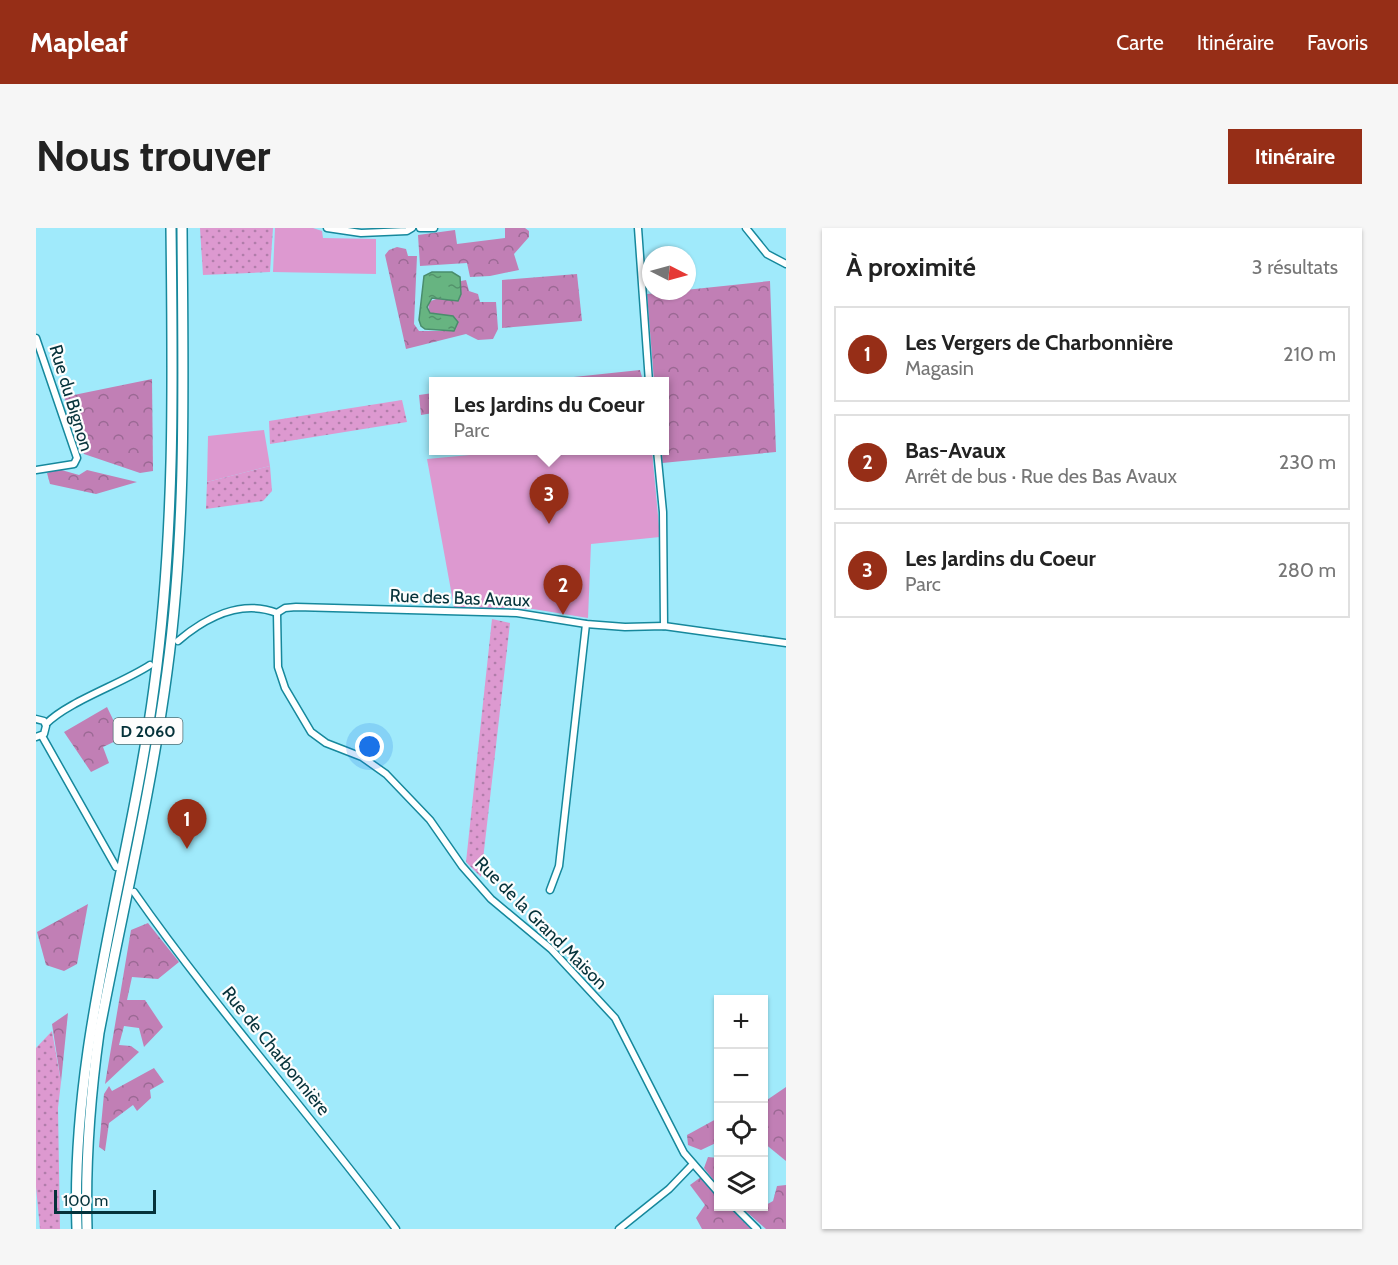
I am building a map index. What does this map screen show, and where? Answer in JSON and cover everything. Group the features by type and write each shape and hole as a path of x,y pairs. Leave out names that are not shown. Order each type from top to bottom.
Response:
{"highway":[{"name":"D 2060","path":"77,1229 79,1116 90,1031 145,751 163,618 172,475 171,228"},
{"name":"D 2060","path":"87,1229 86,1184 92,1079 105,998 158,732 172,624 182,478 182,228"}],"street":[{"path":"327,228 361,233 407,231 412,228"},
{"path":"420,228 434,228"},
{"path":"638,228 649,377"},
{"path":"746,228 767,254 786,264"},
{"name":"Rue du Bignon","path":"36,338 77,458 74,464 36,470"},
{"path":"657,455 663,512 664,626"},
{"name":"Rue des Bas Avaux","path":"178,641 195,626 218,614 247,608 264,608 277,612 285,608 296,607 517,613 586,624 625,627 664,626 786,643"},
{"name":"Rue de la Grand Maison","path":"277,612 278,667 285,688 303,721 319,739 362,757 386,774 430,820 462,866 491,899 550,949 615,1018 660,1111 684,1153 714,1188"},
{"path":"550,890 559,866 586,624"},
{"path":"116,867 39,736 45,732 46,724 60,713 129,679 150,665"},
{"path":"36,719 46,724"},
{"name":"Rue de Charbonnière","path":"134,892 164,936 329,1140 396,1229"},
{"path":"619,1229 669,1189 693,1164"},
{"path":"739,1211 757,1229"}],"shaded area":[{"path":"200,228 273,228 270,272 203,275"},
{"path":"275,228 313,228 322,231 323,238 376,239 376,274 273,272"},
{"path":"402,400 407,422 270,444 269,421"},
{"path":"264,430 270,466 207,482 208,436"},
{"path":"470,455 652,455 660,537 591,544 588,618 533,609 454,607 427,459"},
{"path":"270,466 272,491 263,501 206,509 207,482"},
{"path":"492,619 510,623 481,877 466,862"},
{"path":"52,1031 61,1082 58,1108 60,1229 40,1229 36,1187 36,1048"}],"green space":[{"path":"505,228 525,228 529,231 529,237 514,254 519,270 490,276 470,277 467,263 420,266 418,235 455,230 457,244 505,238"},
{"path":"397,247 406,249 408,256 417,256 414,324 419,331 454,331 453,317 429,313 428,302 439,298 458,301 461,294 461,281 466,280 469,291 478,294 480,302 496,302 498,329 493,339 478,340 466,334 406,349 385,255 389,250"},
{"path":"577,274 582,321 502,328 502,280"},
{"path":"770,281 776,452 662,463 662,455 669,455 669,377 654,377 647,300 696,300 696,289"},
{"path":"640,370 642,377 574,377"},
{"path":"152,379 153,471 140,473 84,454 64,397"},
{"path":"429,394 429,414 421,415 419,395"},
{"path":"58,469 79,475 87,470 137,482 96,494 50,484 47,473"},
{"path":"107,707 122,738 103,747 109,763 91,772 64,732"},
{"path":"88,904 77,964 64,971 46,965 37,932"},
{"path":"148,923 179,962 158,979 132,977 127,1000 145,1000 163,1027 144,1047 139,1028 124,1026 119,1045 131,1046 139,1052 105,1084 131,930"},
{"path":"68,1013 61,1082 52,1024"},
{"path":"154,1068 164,1082 150,1090 151,1098 137,1111 133,1105 109,1123 105,1151 99,1147 104,1094 109,1086 112,1091"},
{"path":"786,1087 786,1161 768,1146 768,1099"},
{"path":"714,1120 714,1144 701,1150 688,1145 687,1135"},
{"path":"708,1157 714,1158 714,1181 704,1168"},
{"path":"701,1177 714,1192 714,1211 733,1211 751,1229 702,1229 696,1218 705,1205 690,1185"},
{"path":"786,1185 786,1229 766,1229 746,1211 768,1211 768,1204 773,1201 777,1186"}],"water":[{"path":"432,272 452,272 460,277 461,294 458,301 432,298 427,307 430,313 453,316 458,322 454,331 425,329 421,326 419,320 424,276"}],"place":[{"name":"Les Jardins du Coeur","path":"549,524"},
{"name":"Bas-Avaux","path":"563,615"},
{"name":"Les Vergers de Charbonnière","path":"187,849"}]}
